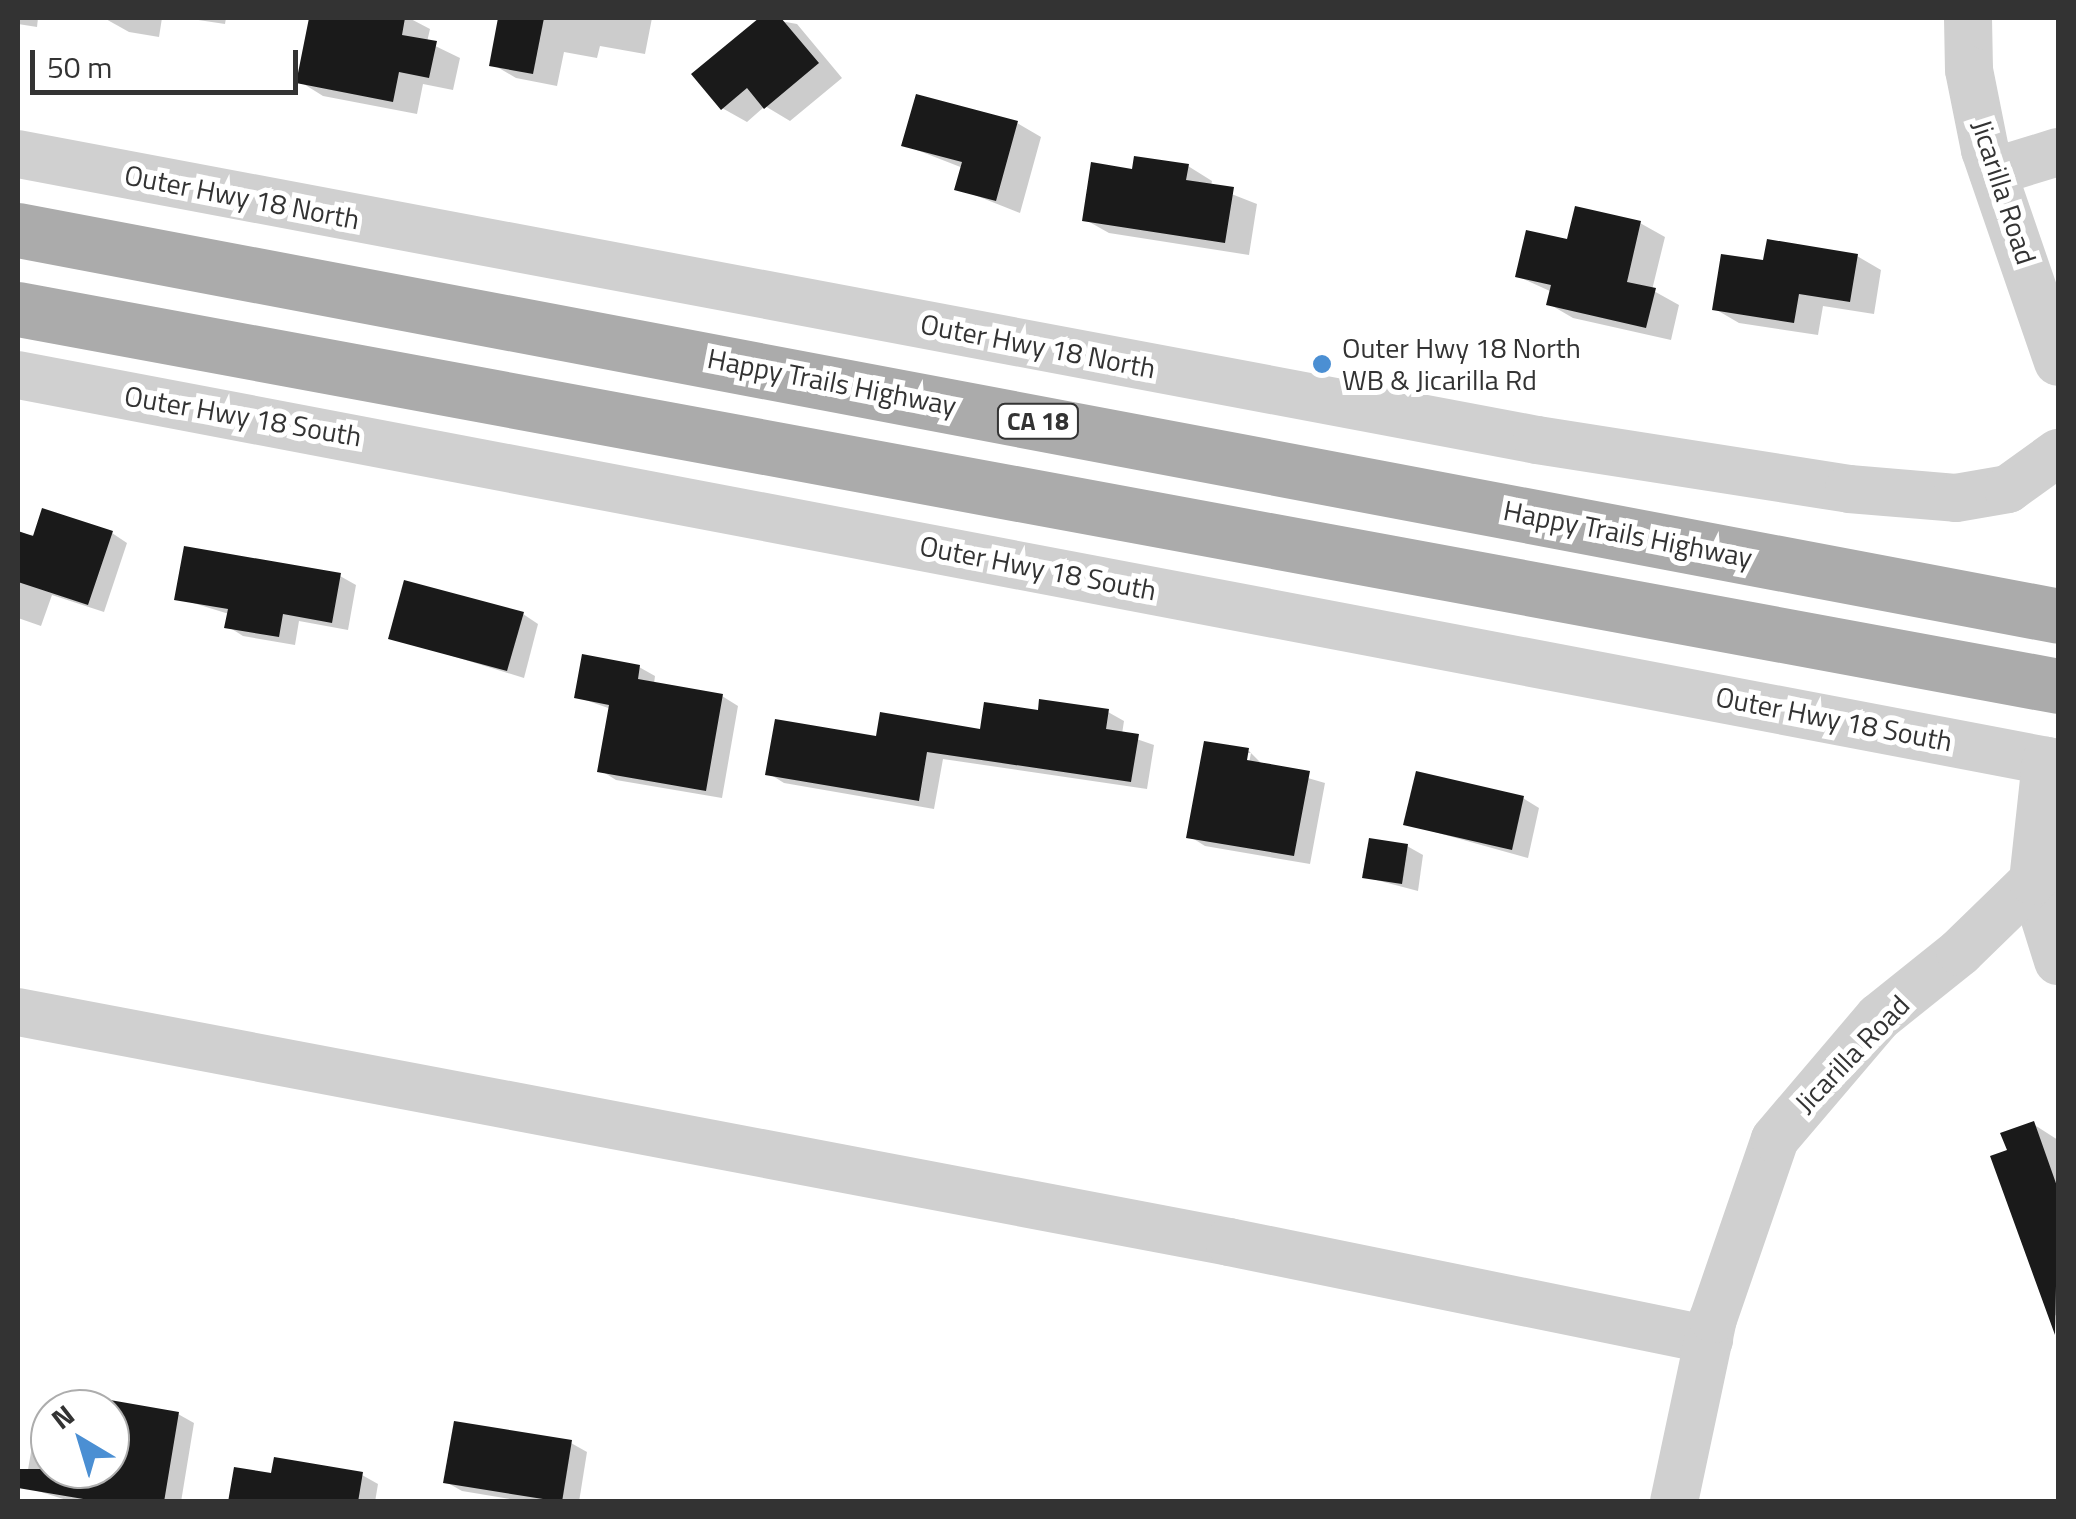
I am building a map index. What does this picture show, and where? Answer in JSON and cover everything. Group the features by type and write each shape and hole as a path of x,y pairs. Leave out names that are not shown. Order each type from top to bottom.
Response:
{"main road":[{"name":"Happy Trails Highway","path":"18,230 2058,616"},
{"path":"18,309 2058,686"}],"street":[{"name":"Jicarilla Road","path":"1968,18 1970,70 1993,172 2058,362"},
{"path":"1993,172 2058,152"},
{"name":"Outer Hwy 18 North","path":"18,154 1537,440 1849,490 1956,498 2008,490 2057,457"},
{"name":"Outer Hwy 18 South","path":"18,375 2052,762"},
{"path":"2052,762 2033,880 2058,961"},
{"name":"Jicarilla Road","path":"1674,1502 1709,1340 1775,1139 1879,1016 1960,952 2033,880"},
{"path":"18,1012 1230,1242 1709,1340"}],"building":[{"path":"309,18 405,18 402,35 437,41 429,78 399,72 393,102 296,83"},
{"path":"498,18 544,18 533,74 489,66"},
{"path":"759,18 781,18 819,63 764,109 747,88 721,110 691,74"},
{"path":"916,94 1018,121 996,201 954,190 962,162 901,146"},
{"path":"1134,156 1189,164 1186,180 1234,187 1225,243 1082,221 1091,162 1132,169"},
{"path":"1575,206 1641,221 1627,282 1656,288 1646,328 1546,305 1551,285 1515,277 1526,230 1567,239"},
{"path":"1767,239 1858,254 1850,302 1799,294 1794,323 1712,310 1721,254 1763,260"},
{"path":"42,508 113,531 88,605 18,582 18,531 33,536"},
{"path":"184,546 341,573 332,623 283,614 279,637 224,628 228,609 174,600"},
{"path":"404,580 524,612 507,671 388,639"},
{"path":"582,654 640,665 638,679 723,694 706,791 597,772 609,705 574,698"},
{"path":"1039,699 1109,709 1106,729 1139,734 1131,782 927,752 919,801 765,775 775,719 876,736 880,712 980,729 984,702 1038,710"},
{"path":"1204,741 1249,748 1247,760 1310,771 1294,856 1186,838"},
{"path":"1416,771 1524,796 1512,850 1403,825"},
{"path":"1369,838 1408,844 1402,884 1362,878"},
{"path":"2034,1121 2058,1189 2055,1335 1990,1156 2007,1150 2000,1133"},
{"path":"130,1403 179,1412 164,1502 101,1502 18,1488 18,1469 30,1469 30,1489 130,1489"},
{"path":"454,1421 572,1440 562,1502 443,1483"},
{"path":"274,1457 363,1472 358,1502 228,1502 234,1467 271,1473"}],"place":[{"name":"Outer Hwy 18 North WB & Jicarilla Rd","path":"1322,364"}]}
